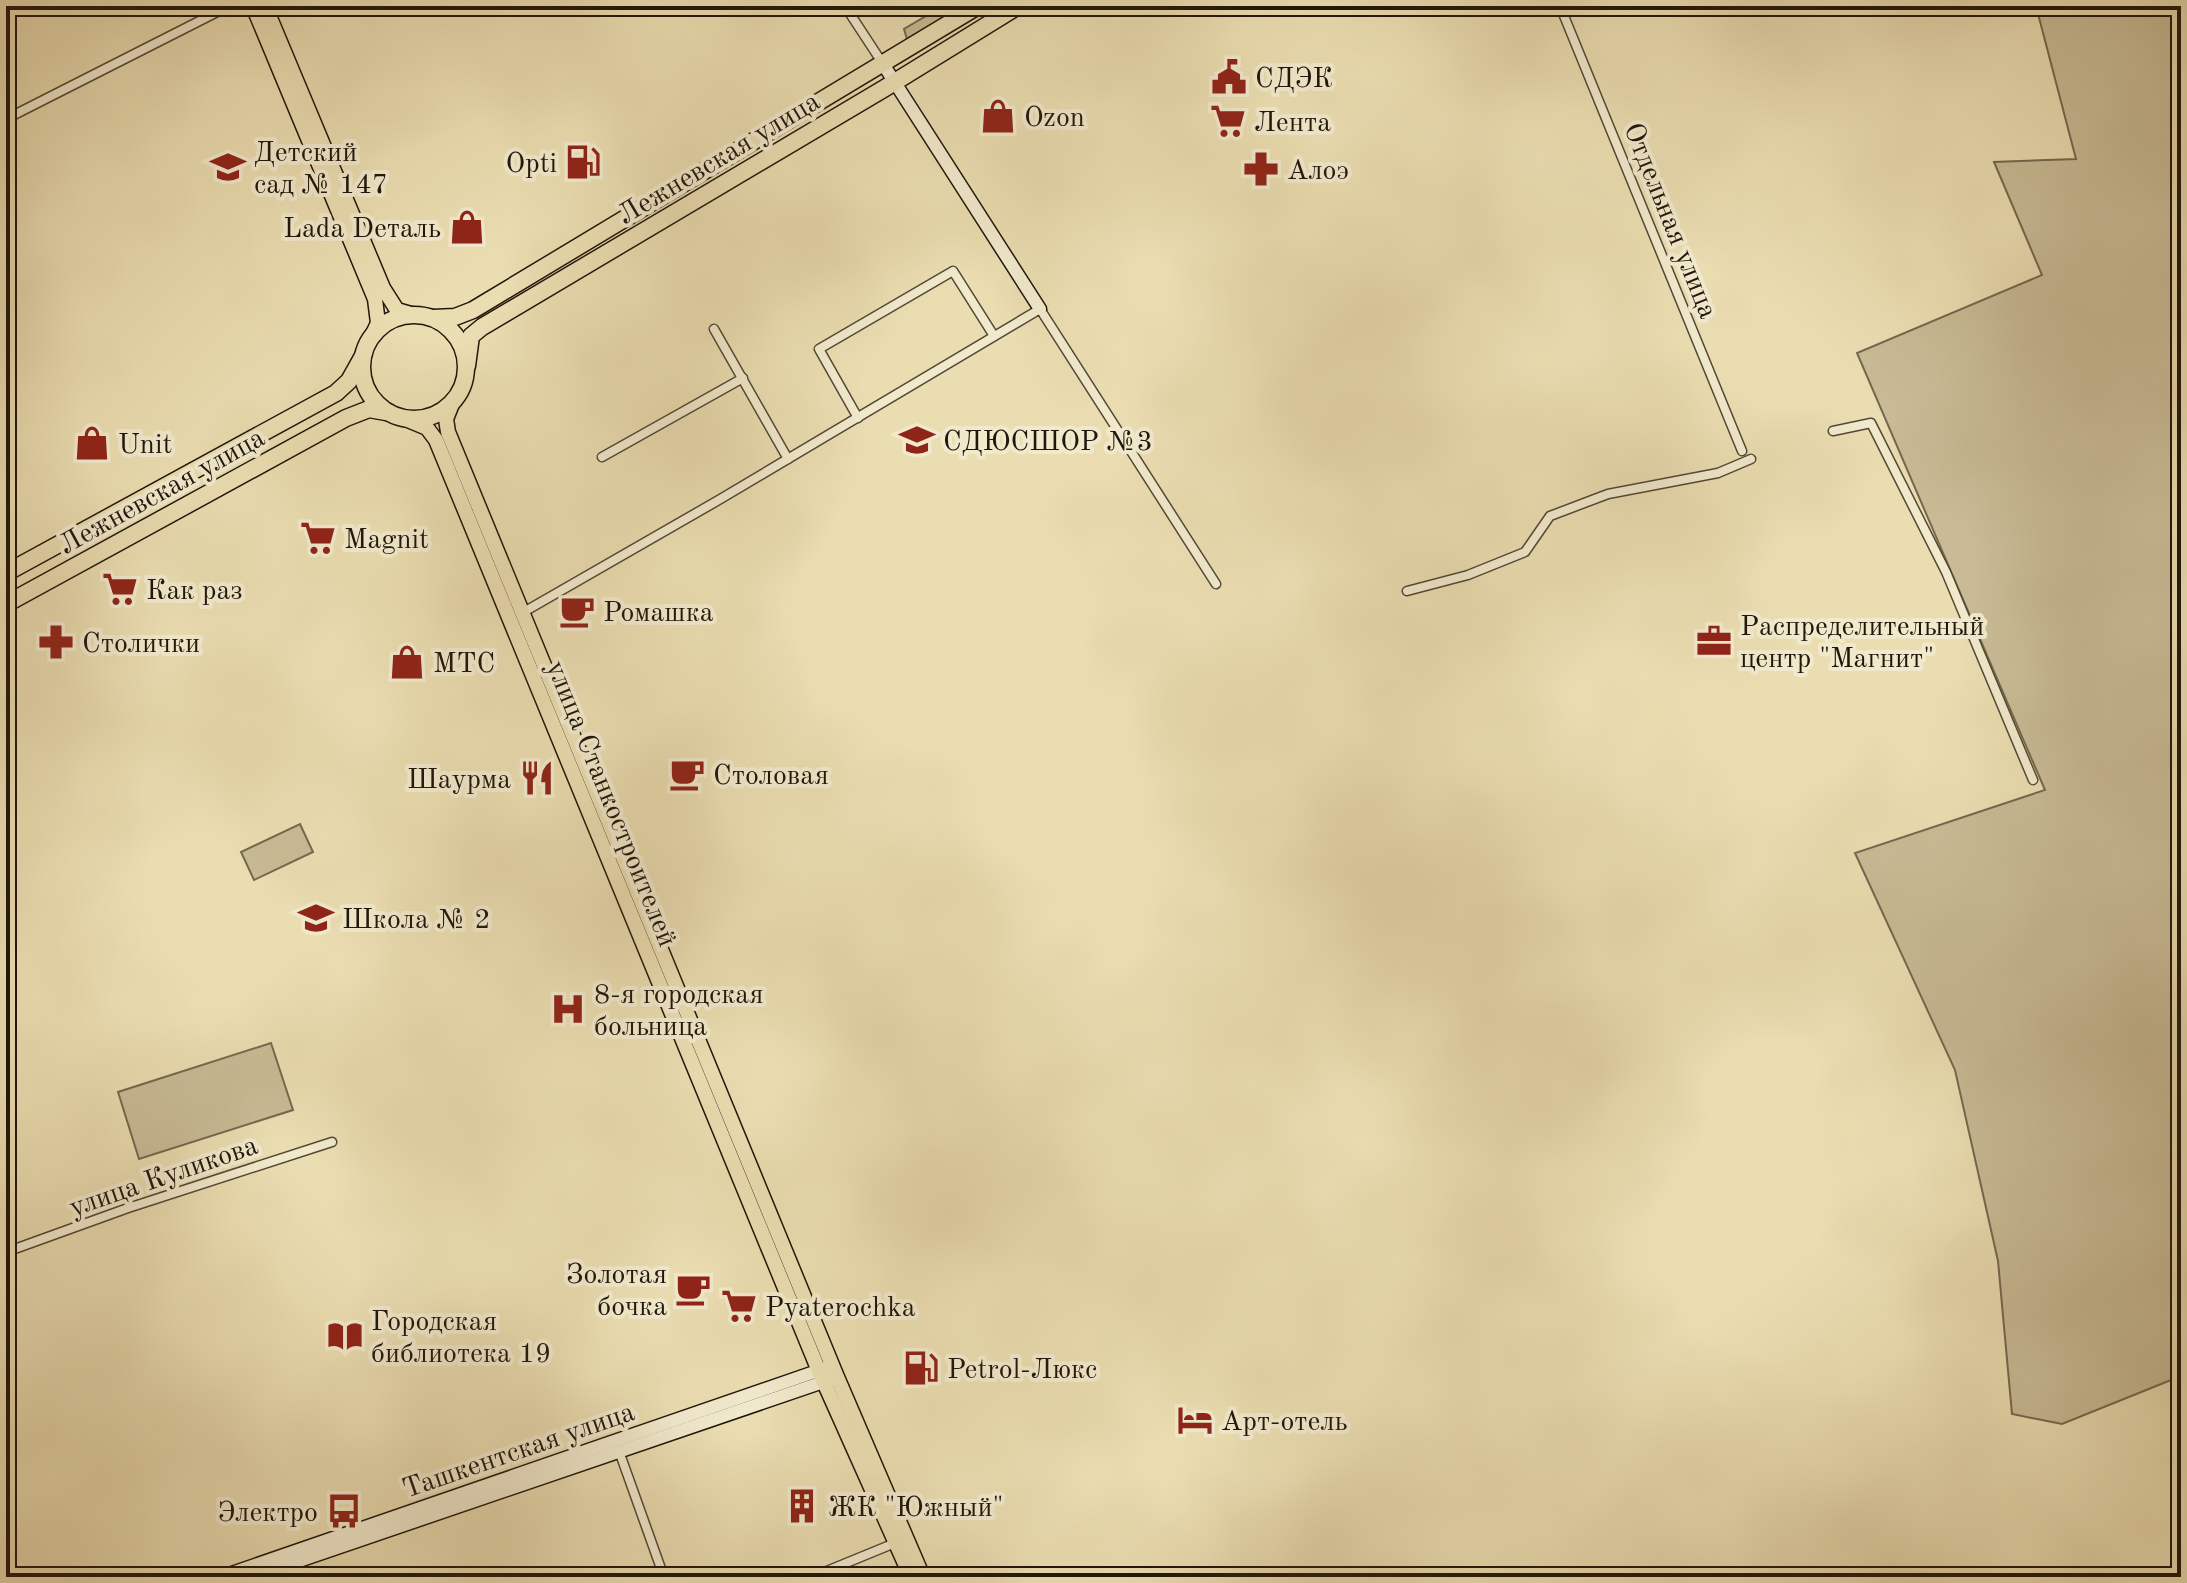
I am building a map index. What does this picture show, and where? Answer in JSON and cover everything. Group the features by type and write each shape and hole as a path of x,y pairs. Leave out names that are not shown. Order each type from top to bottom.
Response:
{"highway":[{"name":"Лежневская улица","path":"433,318 455,317 473,310 978,6"},
{"name":"Лежневская улица","path":"467,366 471,336 482,327 1018,6"},
{"path":"414,315 433,318 456,337 467,366 462,386 452,404 426,418 403,418 386,412 372,398 363,375 363,356 372,336 388,322 414,315"},
{"name":"Лежневская улица","path":"6,573 336,393 349,381 363,356"},
{"name":"Лежневская улица","path":"6,604 346,418 369,409 386,412"}],"main road":[{"path":"253,6 375,299 378,323 372,336"},
{"path":"265,6 383,288 397,310 414,315"},
{"path":"883,64 1040,309"},
{"name":"улица Станкостроителей","path":"452,404 446,416 446,427 911,1577"},
{"name":"улица Станкостроителей","path":"403,418 423,425 436,440 828,1374 923,1577"},
{"name":"Ташкентская улица","path":"252,1577 394,1523 828,1374"},
{"name":"Ташкентская улица","path":"220,1577 394,1523"}],"street":[{"path":"6,119 229,6"},
{"path":"845,6 883,64"},
{"name":"Отдельная улица","path":"1560,6 1742,451"},
{"path":"858,418 819,349 953,271 994,336"},
{"path":"522,613 1040,309 1216,584"},
{"path":"714,329 788,459"},
{"path":"602,457 743,378"},
{"path":"1833,431 1871,423 1946,572 2033,780"},
{"path":"1407,591 1468,575 1525,552 1550,516 1608,494 1718,473 1751,459"},
{"name":"улица Куликова","path":"9,1251 128,1208 332,1142"},
{"path":"618,1446 664,1577"},
{"path":"812,1577 895,1543"},
{"path":"6,1558 12,1577"}],"shaded area":[{"path":"943,6 963,6 907,39 904,29"},
{"path":"2036,6 2181,6 2181,1376 2062,1424 2012,1414 1998,1261 1955,1070 1855,853 2045,790 1857,353 2042,275 1994,162 2076,159"},
{"path":"300,824 313,852 254,880 241,852"},
{"path":"271,1043 293,1110 139,1159 118,1092"}],"place":[{"name":"СДЭК","path":"1229,77"},
{"name":"Ozon","path":"998,116"},
{"name":"Лента","path":"1228,121"},
{"name":"Opti","path":"583,162"},
{"name":"Детский сад № 147","path":"228,167"},
{"name":"Алоэ","path":"1261,169"},
{"name":"Lada Dеталь","path":"467,227"},
{"name":"СДЮСШОР №3","path":"917,440"},
{"name":"Unit","path":"92,443"},
{"name":"Magnit","path":"318,538"},
{"name":"Как раз","path":"120,589"},
{"name":"Ромашка","path":"577,611"},
{"name":"Распределительный центр \"Магнит\"","path":"1714,641"},
{"name":"Столички","path":"56,642"},
{"name":"МТС","path":"407,662"},
{"name":"Столовая","path":"687,774"},
{"name":"Шаурма","path":"537,778"},
{"name":"Школа № 2","path":"316,918"},
{"name":"8-я городская больница","path":"568,1009"},
{"name":"Золотая бочка","path":"693,1289"},
{"name":"Pyaterochka","path":"739,1306"},
{"name":"Городская библиотека 19","path":"345,1336"},
{"name":"Petrol-Люкс","path":"921,1368"},
{"name":"Арт-отель","path":"1195,1420"},
{"name":"ЖК \"Южный\"","path":"802,1506"},
{"name":"Электро","path":"344,1511"}]}
